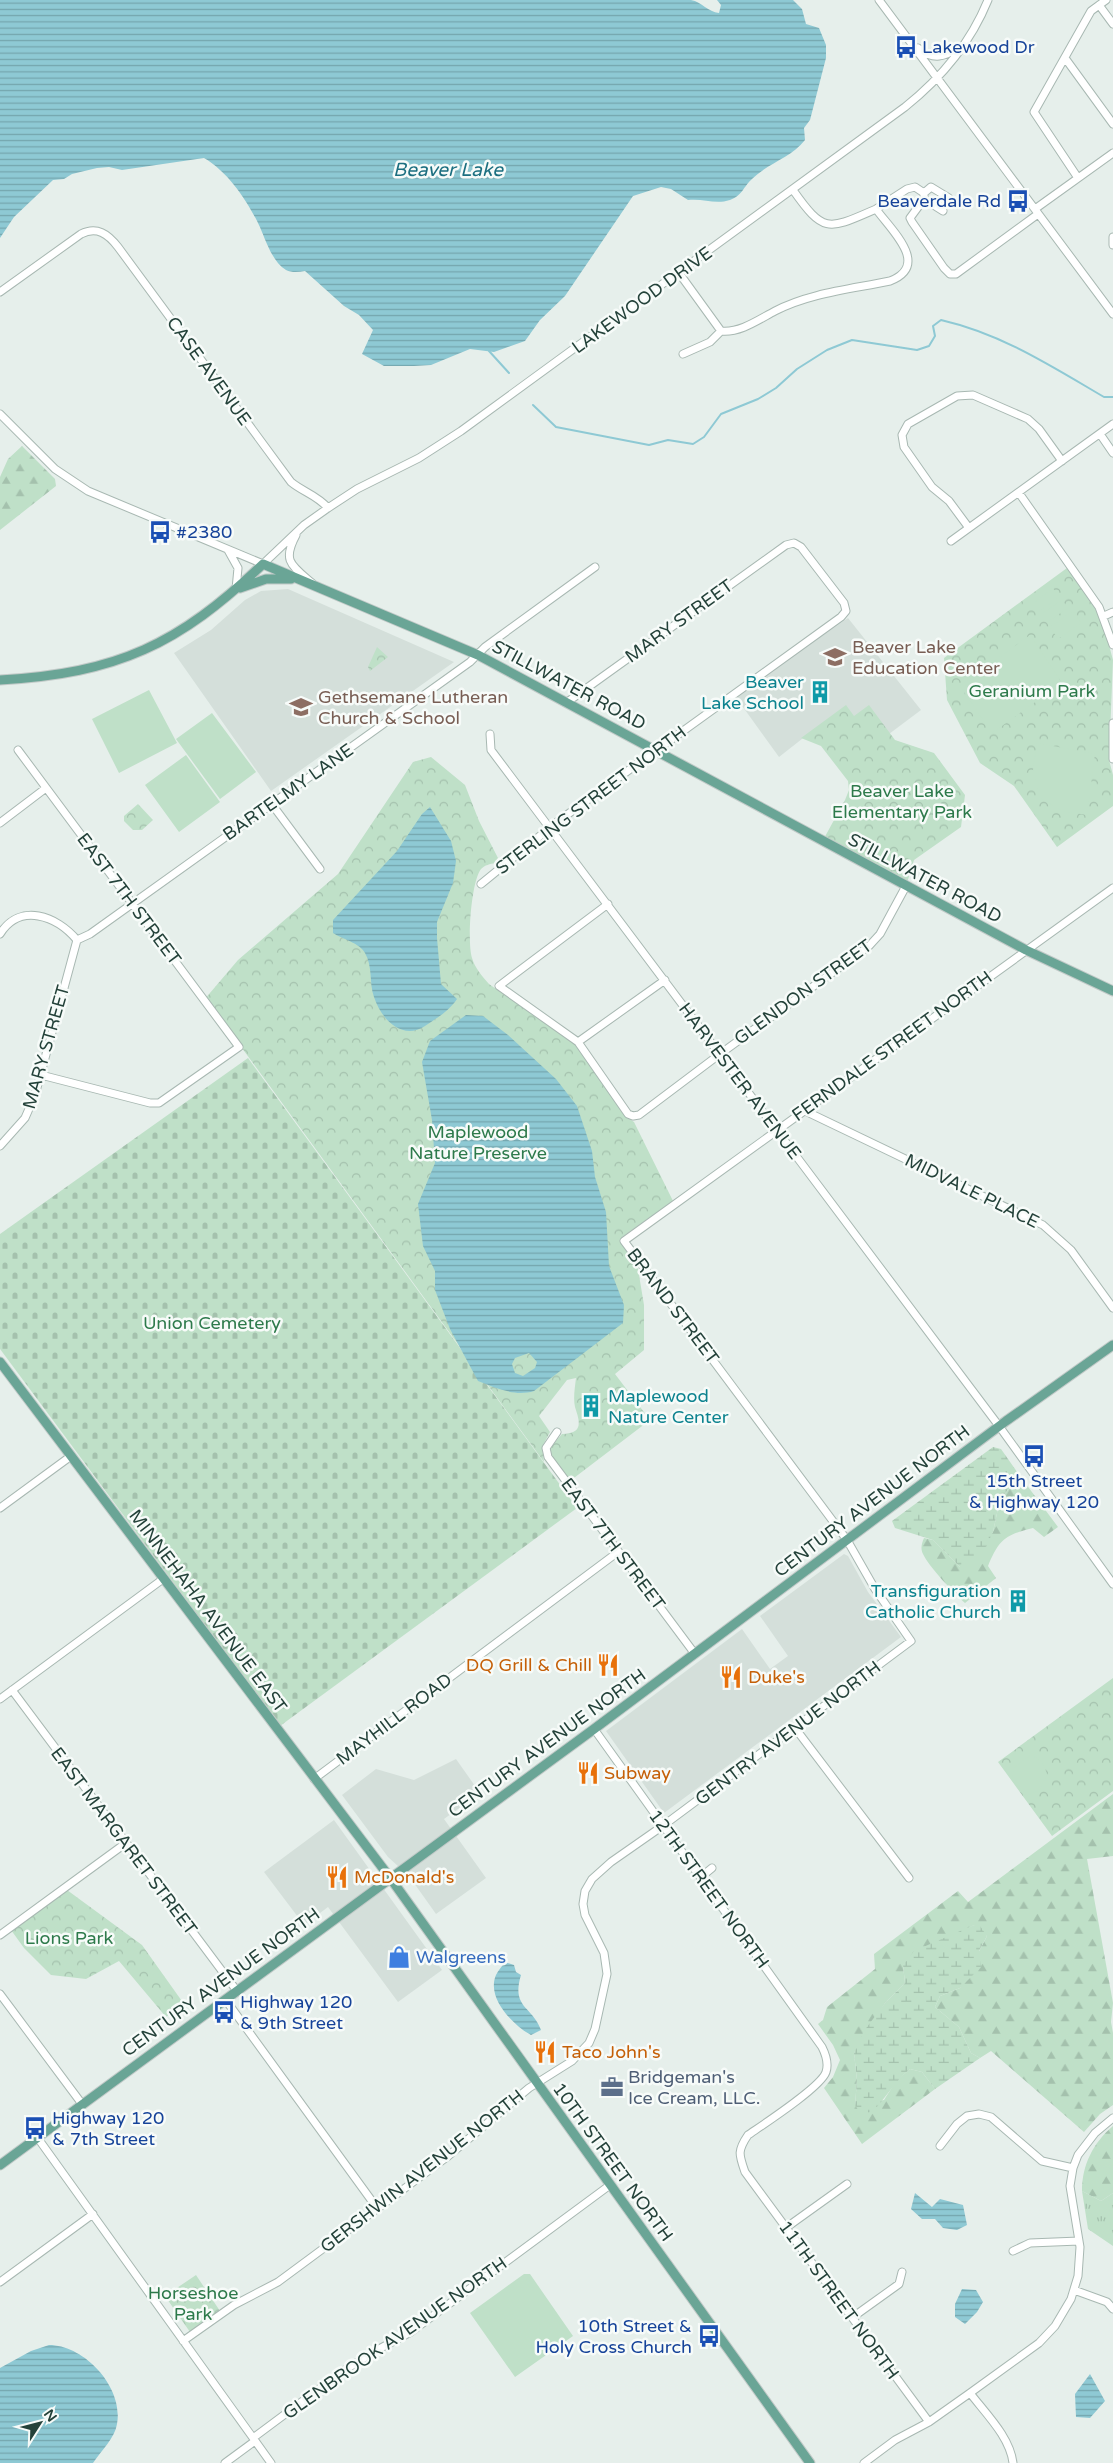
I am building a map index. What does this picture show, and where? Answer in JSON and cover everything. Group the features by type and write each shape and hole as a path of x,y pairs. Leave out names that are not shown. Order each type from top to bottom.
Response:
{"main road":[{"name":"STILLWATER ROAD","path":"263,564 478,655 1026,950 1113,991"},
{"path":"0,680 64,674 96,668 128,657 182,630 236,590 263,564"},
{"path":"236,590 266,579 301,580"},
{"name":"CENTURY AVENUE NORTH","path":"0,2165 594,1730 999,1426 1113,1345"},
{"name":"MINNEHAHA AVENUE EAST","path":"0,1362 391,1879"},
{"name":"10TH STREET NORTH","path":"391,1879 810,2463"}],"street":[{"path":"879,0 1113,314"},
{"name":"LAKEWOOD DRIVE","path":"263,564 301,528 328,508 356,489 419,458 461,431 905,108 938,78 963,46 988,0"},
{"path":"1078,178 1034,112 1091,11 1106,0"},
{"path":"1099,5 1113,24"},
{"path":"908,38 925,53 935,57 944,56 963,46"},
{"path":"1064,58 1113,124"},
{"path":"949,198 931,187 910,218 950,274 960,273 1078,178 1113,153"},
{"path":"793,190 809,213 822,224 834,225 848,221 876,208 907,188 915,187 943,211"},
{"path":"679,273 721,331 728,332 756,323 794,302 899,277 905,271 909,262 907,251 876,208"},
{"name":"CASE AVENUE","path":"0,292 78,235 96,230 105,234 118,247 291,482 300,489 320,498 328,508"},
{"path":"1113,237 1113,245"},
{"path":"682,354 710,342 721,331"},
{"path":"969,528 946,497 932,487 904,447 902,435 908,424 957,396 973,395 1028,419 1039,429 1062,461"},
{"path":"0,414 55,469 88,491 263,564"},
{"path":"951,541 1113,424"},
{"path":"1100,434 1113,452"},
{"path":"1019,492 1092,595 1104,616 1113,645"},
{"path":"301,528 288,551 288,556 300,572 316,586"},
{"name":"MARY STREET","path":"566,702 786,545 794,543 801,547 844,603 846,611"},
{"path":"226,548 233,556 238,568 236,590"},
{"name":"BARTELMY LANE","path":"77,940 90,934 478,655 595,567"},
{"name":"STERLING STREET NORTH","path":"481,884 655,751 841,617 846,611"},
{"path":"1104,616 1113,612"},
{"path":"1113,724 1113,759"},
{"name":"HARVESTER AVENUE","path":"490,734 490,750 608,904 999,1426 1113,1584"},
{"name":"EAST 7TH STREET","path":"18,750 239,1047 159,1103 150,1103 41,1075"},
{"path":"0,823 46,788"},
{"path":"271,803 320,869"},
{"name":"GLENDON STREET","path":"578,1042 628,1114 633,1116 639,1115 869,946 880,934 906,886"},
{"name":"FERNDALE STREET NORTH","path":"624,1240 1113,888"},
{"path":"608,904 499,986 578,1042 665,980"},
{"path":"0,934 16,919 36,915 56,921 77,940"},
{"name":"MARY STREET","path":"0,1146 25,1118 36,1095 77,940"},
{"name":"MIDVALE PLACE","path":"803,1110 1043,1225 1071,1250 1113,1308"},
{"name":"BRAND STREET","path":"624,1240 847,1540 875,1589 911,1641"},
{"name":"EAST 7TH STREET","path":"557,1432 546,1448 548,1457 695,1654"},
{"path":"0,1508 71,1456"},
{"name":"MAYHILL ROAD","path":"314,1779 618,1552"},
{"path":"0,1699 164,1579"},
{"name":"GENTRY AVENUE NORTH","path":"664,1826 911,1641"},
{"name":"EAST MARGARET STREET","path":"12,1690 237,1991"},
{"path":"795,1728 908,1878"},
{"name":"12TH STREET NORTH","path":"594,1730 823,2050"},
{"name":"GERSHWIN AVENUE NORTH","path":"183,2341 234,2305 278,2282 447,2157 538,2084 572,2061 589,2043 595,2029 607,1974 604,1953 586,1915 583,1904 584,1891 592,1879 611,1862 664,1826"},
{"path":"0,1934 126,1843"},
{"path":"701,1877 712,1868"},
{"path":"0,1994 82,2104"},
{"path":"225,1999 376,2208"},
{"name":"11TH STREET NORTH","path":"823,2050 827,2058 826,2073 817,2084 748,2136 740,2146 739,2157 749,2177 930,2422"},
{"path":"940,2146 957,2124 967,2116 979,2114 991,2117 1042,2161 1073,2168"},
{"path":"866,2462 895,2440 930,2422 1039,2343 1055,2326 1074,2290 1078,2276 1079,2241 1070,2186 1073,2168 1078,2155 1095,2133 1113,2118"},
{"path":"37,2137 271,2463"},
{"path":"786,2227 847,2184"},
{"name":"GLENBROOK AVENUE NORTH","path":"225,2463 343,2372 377,2350 411,2332 610,2185"},
{"path":"0,2282 93,2214"},
{"path":"1012,2250 1030,2243 1079,2241"},
{"path":"853,2317 899,2284 902,2272"},
{"path":"1074,2290 1106,2302 1113,2309"},
{"path":"970,2393 1004,2438 1011,2450 1013,2463"}],"shaded area":[{"name":"Gethsemane Lutheran Church & School","path":"288,589 454,662 271,791 174,653 211,630 245,600 261,591"},
{"name":"Beaver Lake Education Center","path":"848,618 921,710 845,767 824,743 807,735 779,757 735,696"},
{"path":"844,1554 848,1556 868,1592 901,1637 664,1813 606,1731 742,1629 770,1669 788,1656 760,1616"},
{"path":"456,1759 480,1793 444,1819 486,1878 436,1914 409,1876 388,1857 342,1795 376,1769 414,1780"},
{"path":"334,1820 442,1970 398,2002 328,1907 304,1925 264,1872"}],"green space":[{"path":"22,446 55,479 56,486 0,530 0,477 8,459"},
{"name":"Geranium Park","path":"1067,568 1101,616 1113,660 1109,760 1113,775 1113,806 1057,847 1014,786 980,763 947,700 944,658"},
{"path":"1053,588 1059,597 1041,610 1035,602"},
{"path":"1062,600 1068,608 1049,621 1043,613"},
{"path":"1073,611 1081,623 1058,639 1050,627"},
{"path":"1030,635 1062,683 992,733 960,686"},
{"path":"377,647 388,657 370,671 368,667"},
{"path":"149,690 177,743 119,773 92,719"},
{"name":"Beaver Lake Elementary Park","path":"846,705 854,716 869,705 895,740 934,753 965,795 961,827 914,860 906,886 822,842 845,800 849,790 848,781 821,746 801,738"},
{"path":"212,713 256,772 220,799 176,739"},
{"path":"1037,743 1095,754 1087,815 1062,811 1039,797 1033,770"},
{"path":"186,755 220,802 179,832 145,785"},
{"name":"Maplewood Nature Preserve","path":"431,757 465,785 479,821 498,858 495,863 481,869 472,899 470,939 472,958 475,965 489,984 575,1044 625,1116 634,1122 673,1201 622,1237 622,1241 638,1269 644,1305 644,1350 615,1374 650,1420 570,1481 551,1455 550,1448 562,1434 574,1432 579,1425 574,1400 576,1378 567,1380 539,1416 550,1432 542,1447 544,1462 220,1018 204,1000 238,960 338,874 413,762"},
{"path":"138,804 153,820 142,830 133,830 124,821 124,816"},
{"name":"Union Cemetery","path":"248,1058 577,1508 280,1726 0,1349 0,1234"},
{"path":"993,1447 1001,1449 1020,1476 1000,1499 993,1532 982,1554 972,1567 960,1567 933,1540 895,1528 892,1521"},
{"path":"1020,1476 1058,1527 1044,1537 1033,1528 1015,1533 999,1544 988,1566 996,1578 965,1603 942,1580 926,1559 922,1550 924,1538 933,1540 960,1567 993,1532 1000,1499"},
{"path":"1113,1678 1113,1791 1052,1836 998,1762"},
{"path":"1031,1755 1043,1764 1047,1777 1039,1790 1027,1796 1012,1776 1014,1768"},
{"path":"1113,1794 1113,1856 1087,1859 1113,2003 1111,2022 1113,2033 1113,2105 1100,2114 1084,2132 991,2051 980,2058 971,2053 959,2027 935,2007 940,1996 960,1988 987,1936 974,1925 903,1965 905,1983 885,2003 854,2053 857,2080 855,2105 884,2100 896,2081 910,2069 922,2072 935,2089 862,2144 824,2088 833,2077 840,2060 833,2045 818,2024 823,2020 827,2007 875,1969 874,1954 958,1891 968,1902"},
{"name":"Lions Park","path":"67,1890 142,1945 184,2004 166,2017 119,1961 86,1979 51,1975 24,1948 11,1930"},
{"path":"974,1925 980,1926 987,1936 979,1951 981,1967 960,1988 940,1996 935,2007 959,2027 971,2053 980,2058 935,2089 922,2072 910,2069 899,2079 872,2112 860,2113 855,2105 857,2080 854,2053 864,2031 885,2003 905,1983 903,1965 914,1951"},
{"path":"1113,2126 1113,2193 1101,2201 1082,2191 1084,2172 1094,2147"},
{"path":"1082,2191 1101,2201 1113,2193 1113,2246 1088,2229"},
{"path":"524,2274 530,2274 573,2336 515,2377 470,2313"},
{"name":"Horseshoe Park","path":"196,2275 220,2311 190,2332 165,2296"}],"water":[{"name":"Beaver Lake","path":"0,0 691,0 719,13 721,5 717,0 793,0 802,9 806,24 819,28 826,45 826,58 810,120 804,128 805,140 793,151 758,173 738,196 719,202 688,200 671,189 661,187 633,196 565,296 540,320 525,341 494,352 470,349 431,365 384,366 362,354 373,330 359,315 344,306 305,271 291,272 276,261 258,223 242,196 221,171 204,158 122,170 109,167 97,168 72,174 64,179 53,180 14,217 0,238"},
{"path":"430,807 451,841 456,861 453,883 437,922 437,938 441,984 457,999 447,1011 425,1026 408,1031 394,1025 382,1013 373,992 369,964 365,953 355,944 333,933 333,920 397,851 422,814"},
{"path":"466,1015 483,1016 508,1035 556,1079 577,1106 592,1151 595,1177 606,1212 609,1266 624,1305 623,1323 534,1391 527,1393 513,1392 478,1381 450,1329 435,1290 435,1271 423,1246 418,1204 435,1163 432,1120 422,1062 430,1041","holes":["529,1353 537,1362 535,1368 523,1376 515,1373 512,1364 515,1358"]},
{"path":"505,1962 514,1965 516,1972 521,1975 519,1994 521,2001 541,2030 531,2035 509,2018 495,1993 496,1975"},
{"path":"915,2193 932,2207 940,2199 963,2205 967,2225 957,2230 943,2228 935,2219 922,2219 911,2209"},
{"path":"962,2289 976,2290 983,2302 977,2312 965,2324 955,2317 955,2304"},
{"path":"49,2345 75,2352 88,2360 99,2371 108,2383 114,2396 118,2410 116,2429 93,2463 0,2463 0,2368 31,2351"},
{"path":"1090,2374 1105,2401 1090,2418 1076,2417 1075,2394"}],"waterway":[{"path":"533,405 556,427 649,445 668,440 693,444 704,437 721,414 758,399 776,388 797,369 827,350 852,340 917,350 929,346 935,336 933,326 941,320 1005,342 1104,397 1113,397"},
{"path":"489,351 509,373"}],"place":[{"name":"Lakewood Dr","path":"906,47"},
{"name":"Beaverdale Rd","path":"1018,201"},
{"name":"#2380","path":"160,532"},
{"name":"Beaver Lake Education Center","path":"835,657"},
{"name":"Beaver Lake School","path":"820,692"},
{"name":"Gethsemane Lutheran Church & School","path":"301,707"},
{"name":"Maplewood Nature Center","path":"591,1406"},
{"name":"15th Street & Highway 120","path":"1034,1456"},
{"name":"Transfiguration Catholic Church","path":"1018,1601"},
{"name":"DQ Grill & Chill","path":"608,1665"},
{"name":"Duke's","path":"731,1677"},
{"name":"Subway","path":"588,1773"},
{"name":"McDonald's","path":"337,1877"},
{"name":"Walgreens","path":"399,1957"},
{"name":"Highway 120 & 9th Street","path":"224,2012"},
{"name":"Taco John's","path":"545,2052"},
{"name":"Bridgeman's Ice Cream, LLC.","path":"612,2087"},
{"name":"Highway 120 & 7th Street","path":"35,2128"},
{"name":"10th Street & Holy Cross Church","path":"709,2336"}]}
